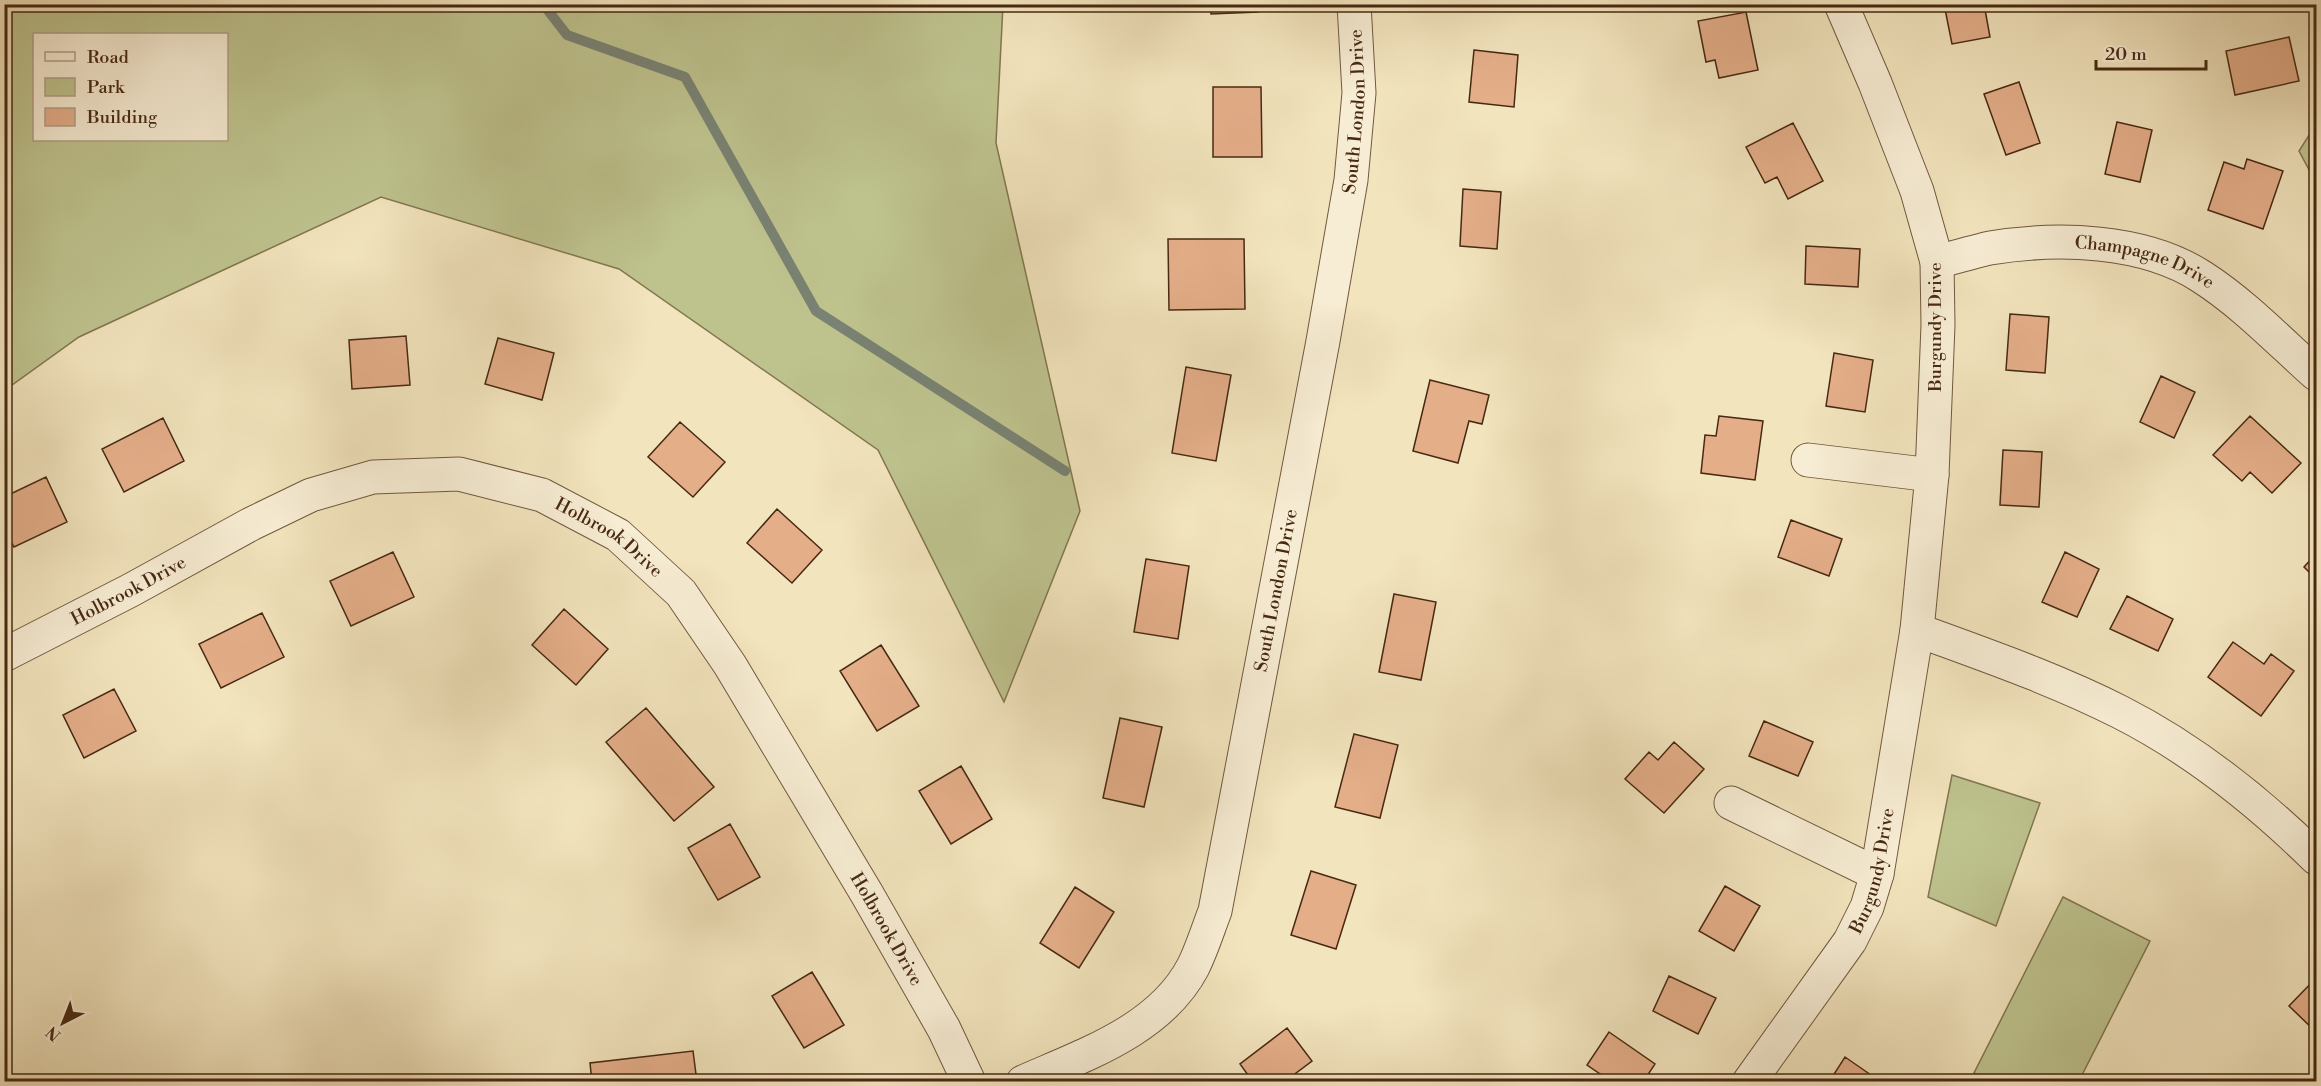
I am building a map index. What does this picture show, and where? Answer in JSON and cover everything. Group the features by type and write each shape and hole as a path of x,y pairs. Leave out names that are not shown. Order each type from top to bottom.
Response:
{"street":[{"name":"South London Drive","path":"1023,1082 1102,1047 1126,1034 1148,1018 1172,995 1192,969 1215,911 1323,341 1351,180 1359,93 1354,4"},
{"name":"Burgundy Drive","path":"1749,1082 1850,941 1867,907 1877,874 1917,630 1932,475 1938,326 1937,262 1917,191 1841,4"},
{"name":"Champagne Drive","path":"1937,262 1990,249 2048,244 2086,244 2127,248 2167,259 2201,276 2227,295 2316,374"},
{"path":"1808,460 1932,475"},
{"name":"Holbrook Drive","path":"4,655 131,590 251,524 311,495 373,477 459,474 542,495 618,536 681,593 730,665 867,894 944,1029 969,1082"},
{"path":"1917,630 2063,686 2120,712 2227,780 2279,822 2316,858"},
{"path":"1731,803 1877,874"}],"green space":[{"path":"5,4 1003,5 996,143 1080,511 1004,702 878,450 619,269 381,197 79,337 5,390"},
{"path":"2316,124 2316,183 2299,151"},
{"path":"1952,775 2040,803 1996,926 1928,897"},
{"path":"2063,897 2150,941 2079,1081 1990,1081 1974,1073"}],"building":[{"path":"1211,4 1257,4 1258,12 1211,14"},
{"path":"1944,4 1984,4 1990,37 1952,44"},
{"path":"1746,12 1758,70 1719,78 1715,60 1706,62 1698,21"},
{"path":"2289,37 2299,81 2235,95 2226,51"},
{"path":"1474,50 1518,55 1514,107 1469,102"},
{"path":"2019,82 2040,143 2006,155 1984,94"},
{"path":"1213,87 1261,87 1262,157 1213,157"},
{"path":"2117,122 2152,130 2140,182 2105,174"},
{"path":"1793,123 1823,181 1788,199 1777,177 1765,183 1746,147"},
{"path":"2247,159 2283,171 2263,229 2208,210 2224,162 2244,169"},
{"path":"1463,189 1501,192 1497,249 1460,246"},
{"path":"1168,239 1244,239 1245,309 1169,310"},
{"path":"1806,246 1860,249 1858,287 1805,284"},
{"path":"2010,314 2049,317 2045,373 2006,370"},
{"path":"406,336 410,385 352,389 349,340"},
{"path":"498,338 554,353 542,400 485,384"},
{"path":"1834,353 1873,360 1865,412 1826,406"},
{"path":"1186,367 1231,375 1216,461 1172,453"},
{"path":"2161,376 2195,392 2174,438 2140,422"},
{"path":"1430,380 1489,395 1482,424 1469,421 1458,463 1413,451"},
{"path":"1719,416 1763,421 1755,480 1701,473 1705,435 1716,436"},
{"path":"2250,416 2301,463 2272,493 2250,472 2242,481 2213,455"},
{"path":"163,418 184,461 124,492 102,449"},
{"path":"680,422 725,462 693,497 648,457"},
{"path":"2003,450 2042,452 2039,507 2000,505"},
{"path":"46,477 67,522 14,547 4,528 4,497"},
{"path":"777,509 822,550 792,583 747,543"},
{"path":"1791,520 1842,539 1829,576 1778,557"},
{"path":"393,552 414,597 351,626 330,581"},
{"path":"2065,552 2099,569 2077,617 2042,602"},
{"path":"2316,554 2316,579 2304,567"},
{"path":"1146,559 1189,566 1178,639 1134,632"},
{"path":"1394,594 1436,602 1421,680 1379,672"},
{"path":"2127,596 2173,619 2158,651 2110,629"},
{"path":"564,609 608,649 576,685 532,645"},
{"path":"262,613 284,657 221,688 199,644"},
{"path":"2233,642 2264,664 2271,654 2294,671 2261,716 2208,677"},
{"path":"881,645 919,706 877,731 840,671"},
{"path":"114,689 136,731 84,758 63,715"},
{"path":"646,708 714,787 674,821 606,742"},
{"path":"1120,718 1162,727 1144,807 1103,798"},
{"path":"1764,721 1813,742 1798,776 1749,756"},
{"path":"1354,734 1398,745 1380,818 1335,807"},
{"path":"1674,742 1704,769 1664,813 1625,779 1649,752 1658,760"},
{"path":"961,766 992,819 951,844 919,791"},
{"path":"730,824 760,877 718,900 688,848"},
{"path":"1311,871 1356,885 1336,949 1291,935"},
{"path":"1725,886 1760,906 1734,951 1699,931"},
{"path":"1075,887 1114,912 1079,968 1040,943"},
{"path":"812,972 844,1025 804,1048 772,996"},
{"path":"1669,976 1716,998 1698,1034 1653,1011"},
{"path":"2316,978 2316,1032 2289,1006"},
{"path":"1287,1028 1312,1061 1284,1082 1253,1082 1240,1064"},
{"path":"1609,1032 1655,1064 1643,1082 1612,1082 1587,1065"},
{"path":"693,1051 697,1082 592,1082 590,1063"},
{"path":"1845,1057 1881,1082 1829,1082"}],"waterway":[{"path":"543,4 567,35 685,77 816,311 1065,471"}]}
